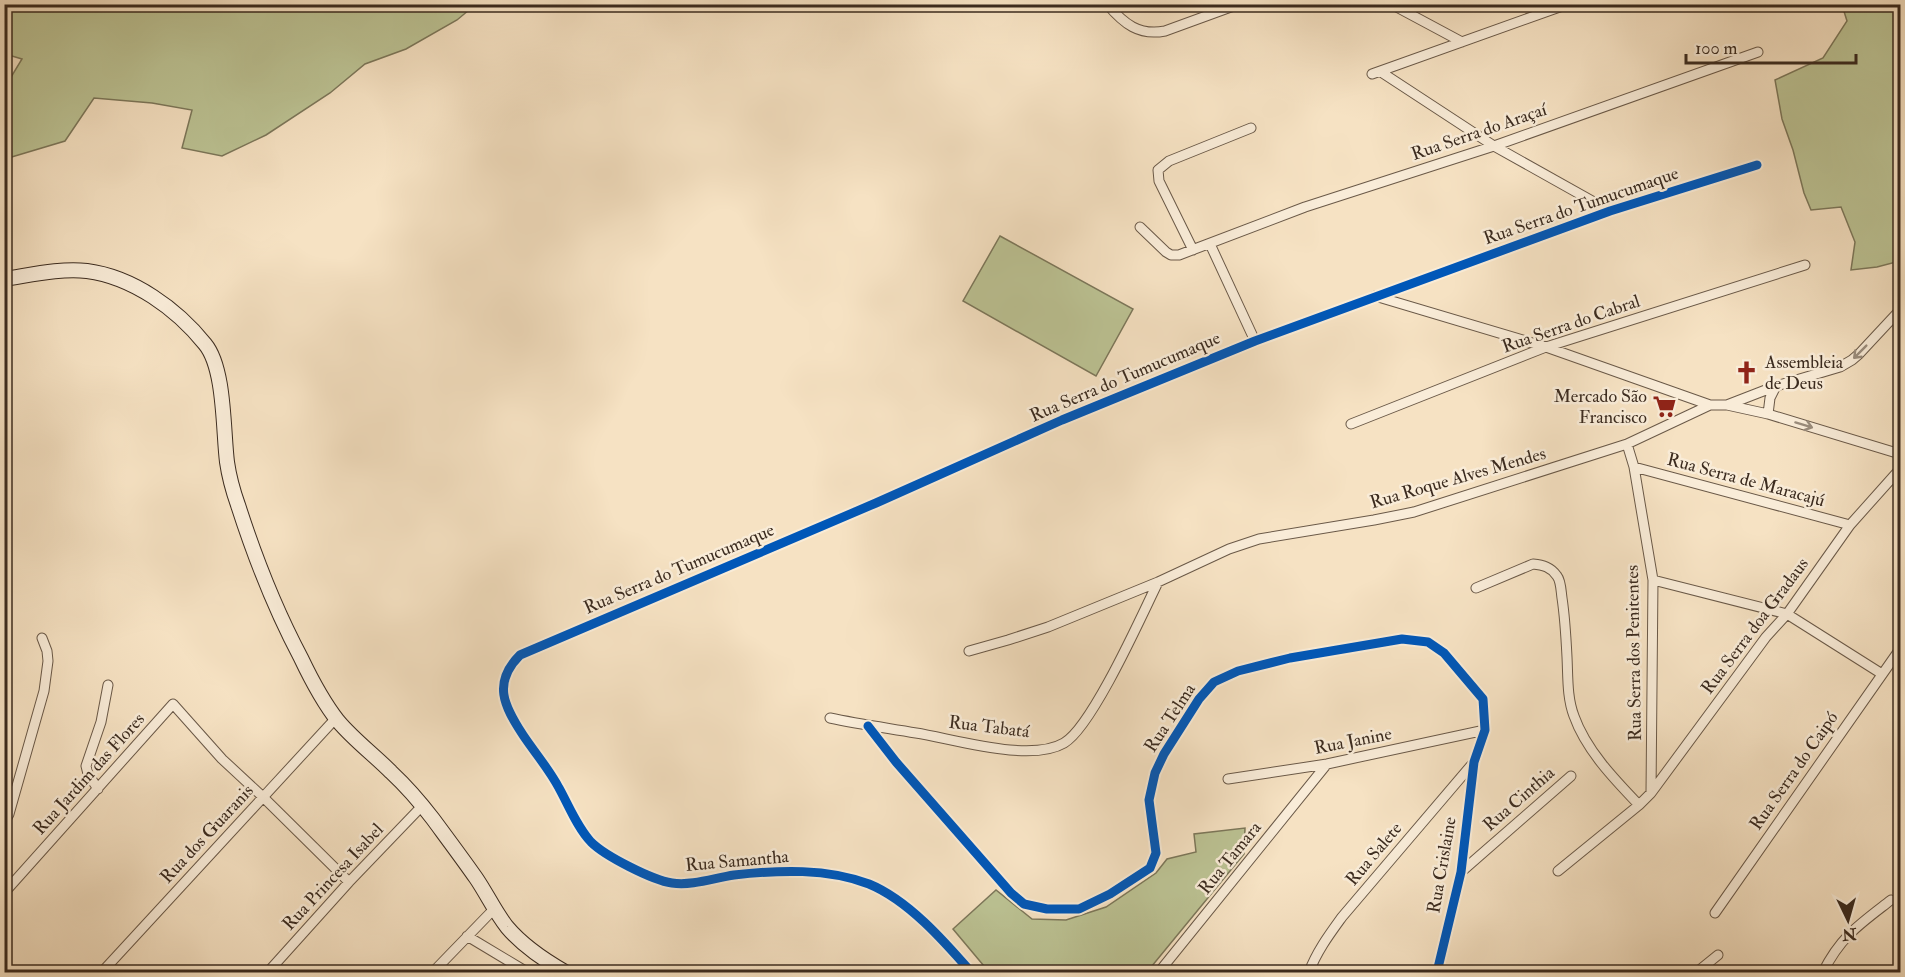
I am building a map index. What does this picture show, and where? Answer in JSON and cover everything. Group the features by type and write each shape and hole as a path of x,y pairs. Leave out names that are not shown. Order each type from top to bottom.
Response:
{"street":[{"path":"1107,4 1134,28 1153,33 1165,31 1239,4"},
{"path":"1391,4 1462,42"},
{"path":"1568,4 1376,73 1494,146 1610,211"},
{"name":"Rua Serra do Araçaí","path":"1140,227 1166,252 1179,255 1305,207 1494,146 1758,52"},
{"path":"1193,250 1158,180 1158,170 1169,161 1251,128"},
{"name":"Rua Serra do Tumucumaque","path":"520,654 876,503 1062,420 1255,340 1610,211 1757,165"},
{"path":"1210,244 1255,340"},
{"name":"Rua Serra do Cabral","path":"1351,424 1546,347 1805,265"},
{"path":"4,279 68,271 86,271 116,278 141,290 170,309 206,344 215,363 228,464 236,501 260,569 286,631 317,688 336,718 422,806 477,880 508,928 521,942 565,972"},
{"path":"1375,296 1546,347 1710,405"},
{"name":"Rua Roque Alves Mendes","path":"969,651 1048,627 1158,582 1229,549 1259,539 1414,512 1627,444 1710,405 1726,405 1776,386 1840,367 1852,360 1900,310"},
{"path":"1768,414 1770,398 1776,386"},
{"path":"1726,405 1768,414 1900,454"},
{"name":"Rua Serra dos Penitentes","path":"1627,444 1634,467 1653,580 1651,793"},
{"name":"Rua Serra de Maracajú","path":"1634,467 1850,525"},
{"name":"Rua Serra doa Gradaus","path":"1558,871 1651,793 1766,637 1787,614 1850,525 1900,469"},
{"path":"1476,588 1533,564 1542,565 1558,576 1565,616 1569,697 1573,716 1586,741 1619,784 1639,805"},
{"path":"1653,580 1787,614 1882,674"},
{"name":"Rua Tabatá","path":"830,718 997,748 1032,750 1052,748 1066,742 1077,731 1094,706 1158,582"},
{"path":"4,823 9,814 44,691 48,661 42,638"},
{"name":"Rua Telma","path":"868,726 896,762 1011,893 1023,904 1047,909 1079,909 1092,904 1136,879 1150,868 1156,853 1149,800 1155,773 1198,699 1214,682 1238,670 1290,658 1402,639 1428,642 1444,653 1483,699 1485,730 1474,762"},
{"name":"Rua Serra do Caipó","path":"1715,913 1900,649"},
{"name":"Rua Samantha","path":"520,654 507,671 503,696 506,706 558,786 576,820 601,851 617,861 669,882 684,883 734,875 790,872 832,874 868,884 883,891 926,924 971,972"},
{"path":"98,789 88,774 87,766 101,722 108,685"},
{"name":"Rua Jardim das Flores","path":"4,893 173,704 222,759 263,797"},
{"name":"Rua dos Guaranis","path":"102,972 336,718"},
{"name":"Rua Janine","path":"1228,779 1327,764 1485,730"},
{"name":"Rua Crislaine","path":"1437,972 1461,872 1474,762"},
{"name":"Rua Salete","path":"1309,972 1315,957 1342,917 1474,762"},
{"name":"Rua Tamara","path":"1160,972 1327,764"},
{"name":"Rua Cinthia","path":"1461,872 1571,776"},
{"path":"263,797 349,882"},
{"name":"Rua Princesa Isabel","path":"268,972 349,882 422,806"},
{"path":"1823,972 1846,936 1891,900"},
{"path":"433,972 494,909"},
{"path":"467,936 527,972"},
{"path":"1697,972 1718,955"}],"green space":[{"path":"5,4 475,5 457,20 406,49 365,64 330,93 266,135 222,156 182,148 192,110 152,103 94,98 65,141 5,159 5,87 22,59 5,54"},
{"path":"1842,5 1900,5 1900,261 1851,270 1855,242 1841,207 1811,210 1804,193 1782,119 1775,80 1823,58 1847,21"},
{"path":"1000,236 1133,309 1096,376 963,301"},
{"path":"1245,828 1244,854 1147,972 989,972 953,929 996,890 1032,919 1066,920 1106,907 1156,873 1167,859 1196,852 1194,834"}],"cycle path":[{"path":"971,972 911,911 898,900 869,884 837,875 785,871 672,883 641,872 598,848 582,830 555,781 523,735 506,704 504,685 511,665 520,655 876,503 1062,420 1255,341 1610,211 1757,165"},
{"path":"868,726 896,762 1011,893 1024,904 1047,909 1079,909 1110,894 1150,868 1156,853 1149,800 1155,773 1164,754 1199,699 1214,682 1238,671 1290,658 1402,639 1428,642 1444,653 1483,699 1485,730 1474,762 1461,872 1437,972"}],"place":[{"name":"Assembleia de Deus","path":"1747,372"},
{"name":"Mercado São Francisco","path":"1665,406"}]}
